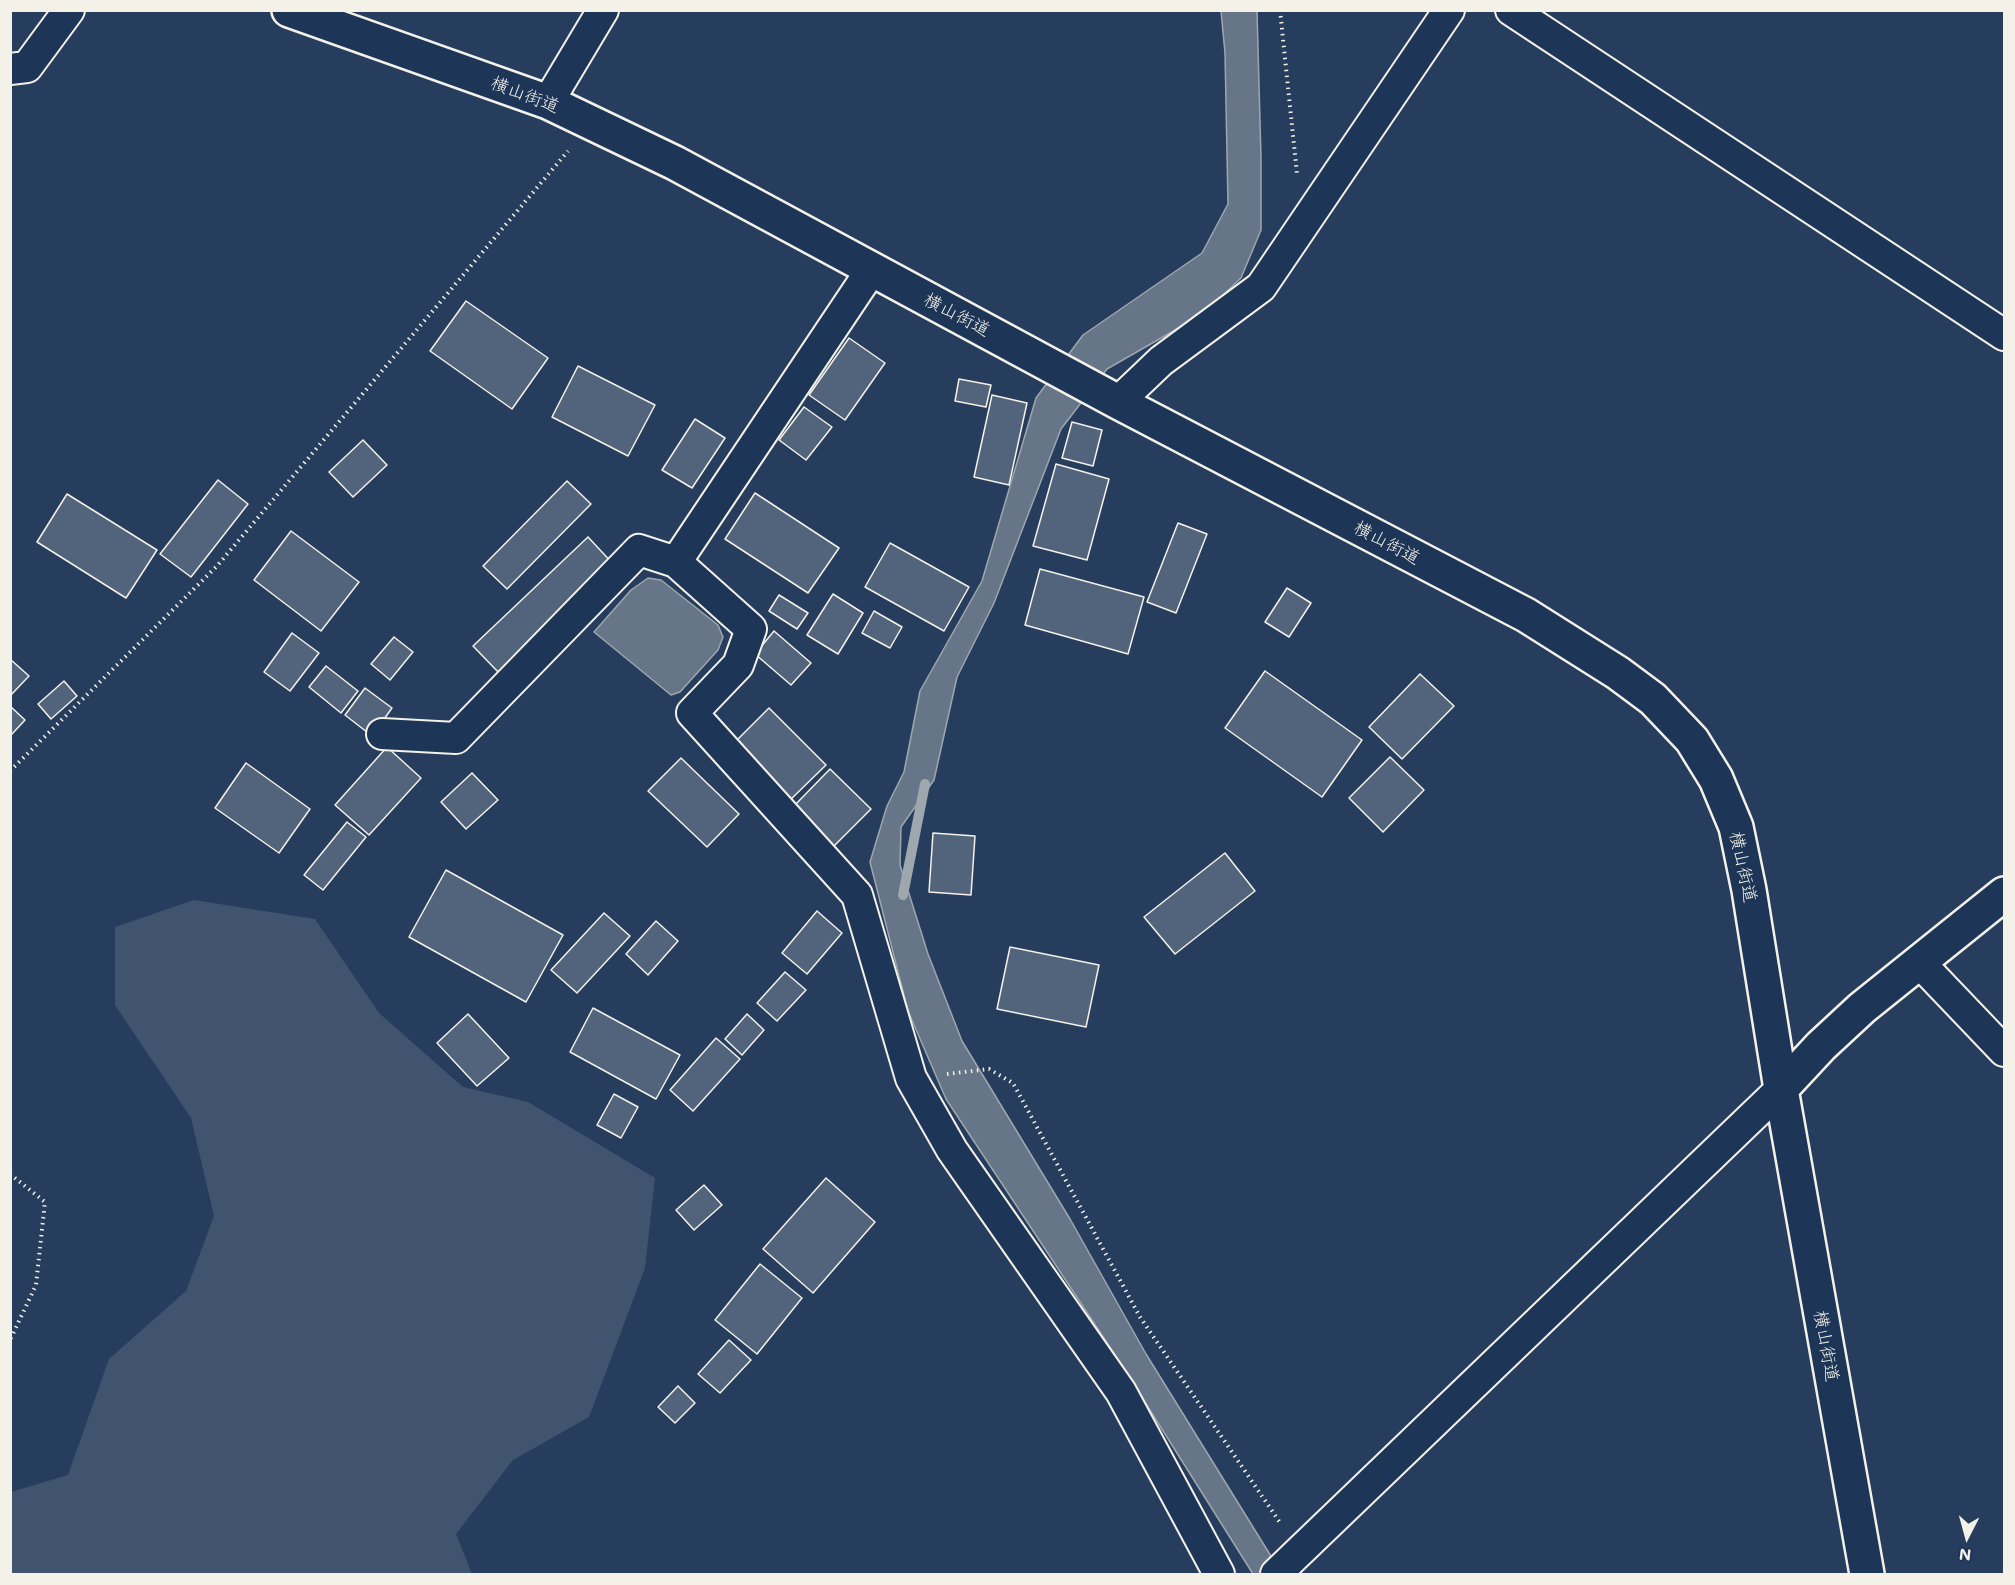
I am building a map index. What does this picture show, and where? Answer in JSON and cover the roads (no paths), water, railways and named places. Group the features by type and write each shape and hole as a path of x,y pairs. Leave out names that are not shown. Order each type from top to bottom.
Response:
{"street":[{"path":"10,69 27,67 69,10"},
{"name":"横山街道","path":"289,10 548,102 675,163 1118,402 1526,615 1618,673 1653,699 1692,740 1716,778 1736,827 1749,890 1781,1089 1867,1575"},
{"path":"548,102 603,10"},
{"path":"1118,402 1161,362 1261,287 1449,10"},
{"path":"1511,10 2004,335"},
{"path":"676,562 872,269"},
{"path":"382,734 456,738 639,550 676,562 751,629 738,664 692,713 857,895 911,1078 952,1150 1121,1392 1219,1575"},
{"path":"1276,1575 1781,1089 1829,1038 2004,894"},
{"path":"1919,962 2004,1051"}],"waterway":[{"path":"903,895 925,784"}]}
